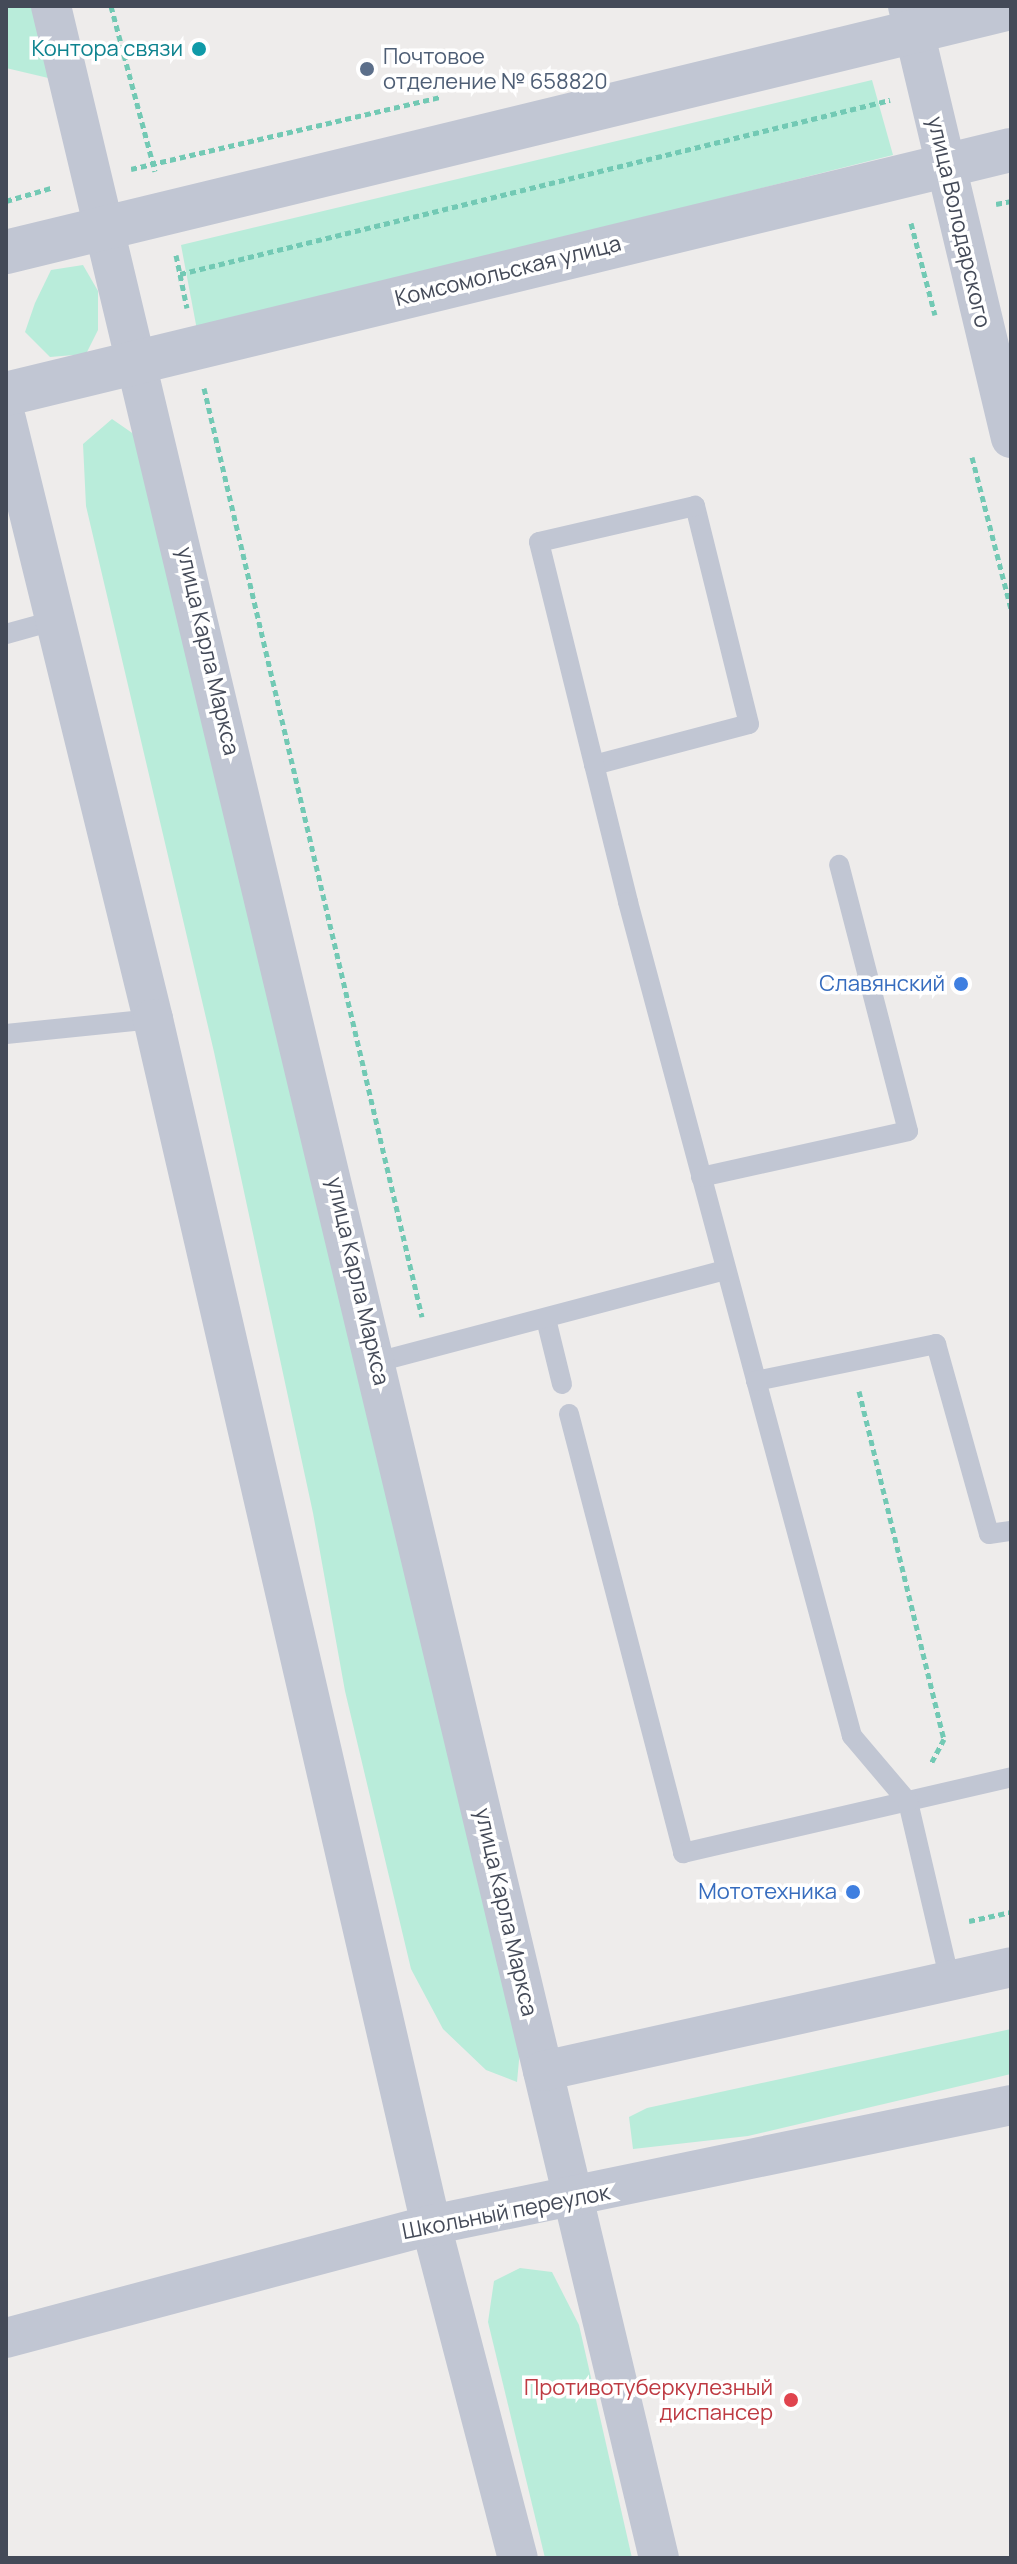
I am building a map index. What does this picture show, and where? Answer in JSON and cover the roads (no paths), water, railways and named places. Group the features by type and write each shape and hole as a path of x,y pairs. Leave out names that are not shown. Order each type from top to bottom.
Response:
{"street":[{"name":"улица Карла Маркса","path":"51,6 139,361 659,2558"},
{"path":"6,252 911,19 1011,8"},
{"name":"улица Володарского","path":"911,19 1011,438"},
{"name":"Комсомольская улица","path":"6,394 1011,150"},
{"path":"6,419 153,1019 431,2225 518,2558"},
{"path":"543,2071 1011,1967"},
{"name":"Школьный переулок","path":"6,2338 431,2225 573,2199 1011,2105"}],"lane":[{"path":"594,765 749,724 695,506 539,542 594,765 701,1177 852,1736 908,1802 950,1981"},
{"path":"6,634 56,620"},
{"path":"701,1177 908,1131 839,865"},
{"path":"6,1034 153,1019"},
{"path":"377,1362 726,1270"},
{"path":"546,1319 562,1384"},
{"path":"756,1381 936,1344 989,1534 1011,1531"},
{"path":"569,1414 683,1853 1011,1777"}],"place":[{"name":"Контора связи","path":"199,49"},
{"name":"Почтовое отделение № 658820","path":"367,69"},
{"name":"Славянский","path":"961,984"},
{"name":"Мототехника","path":"853,1892"},
{"name":"Противотуберкулезный диспансер","path":"791,2400"}]}
